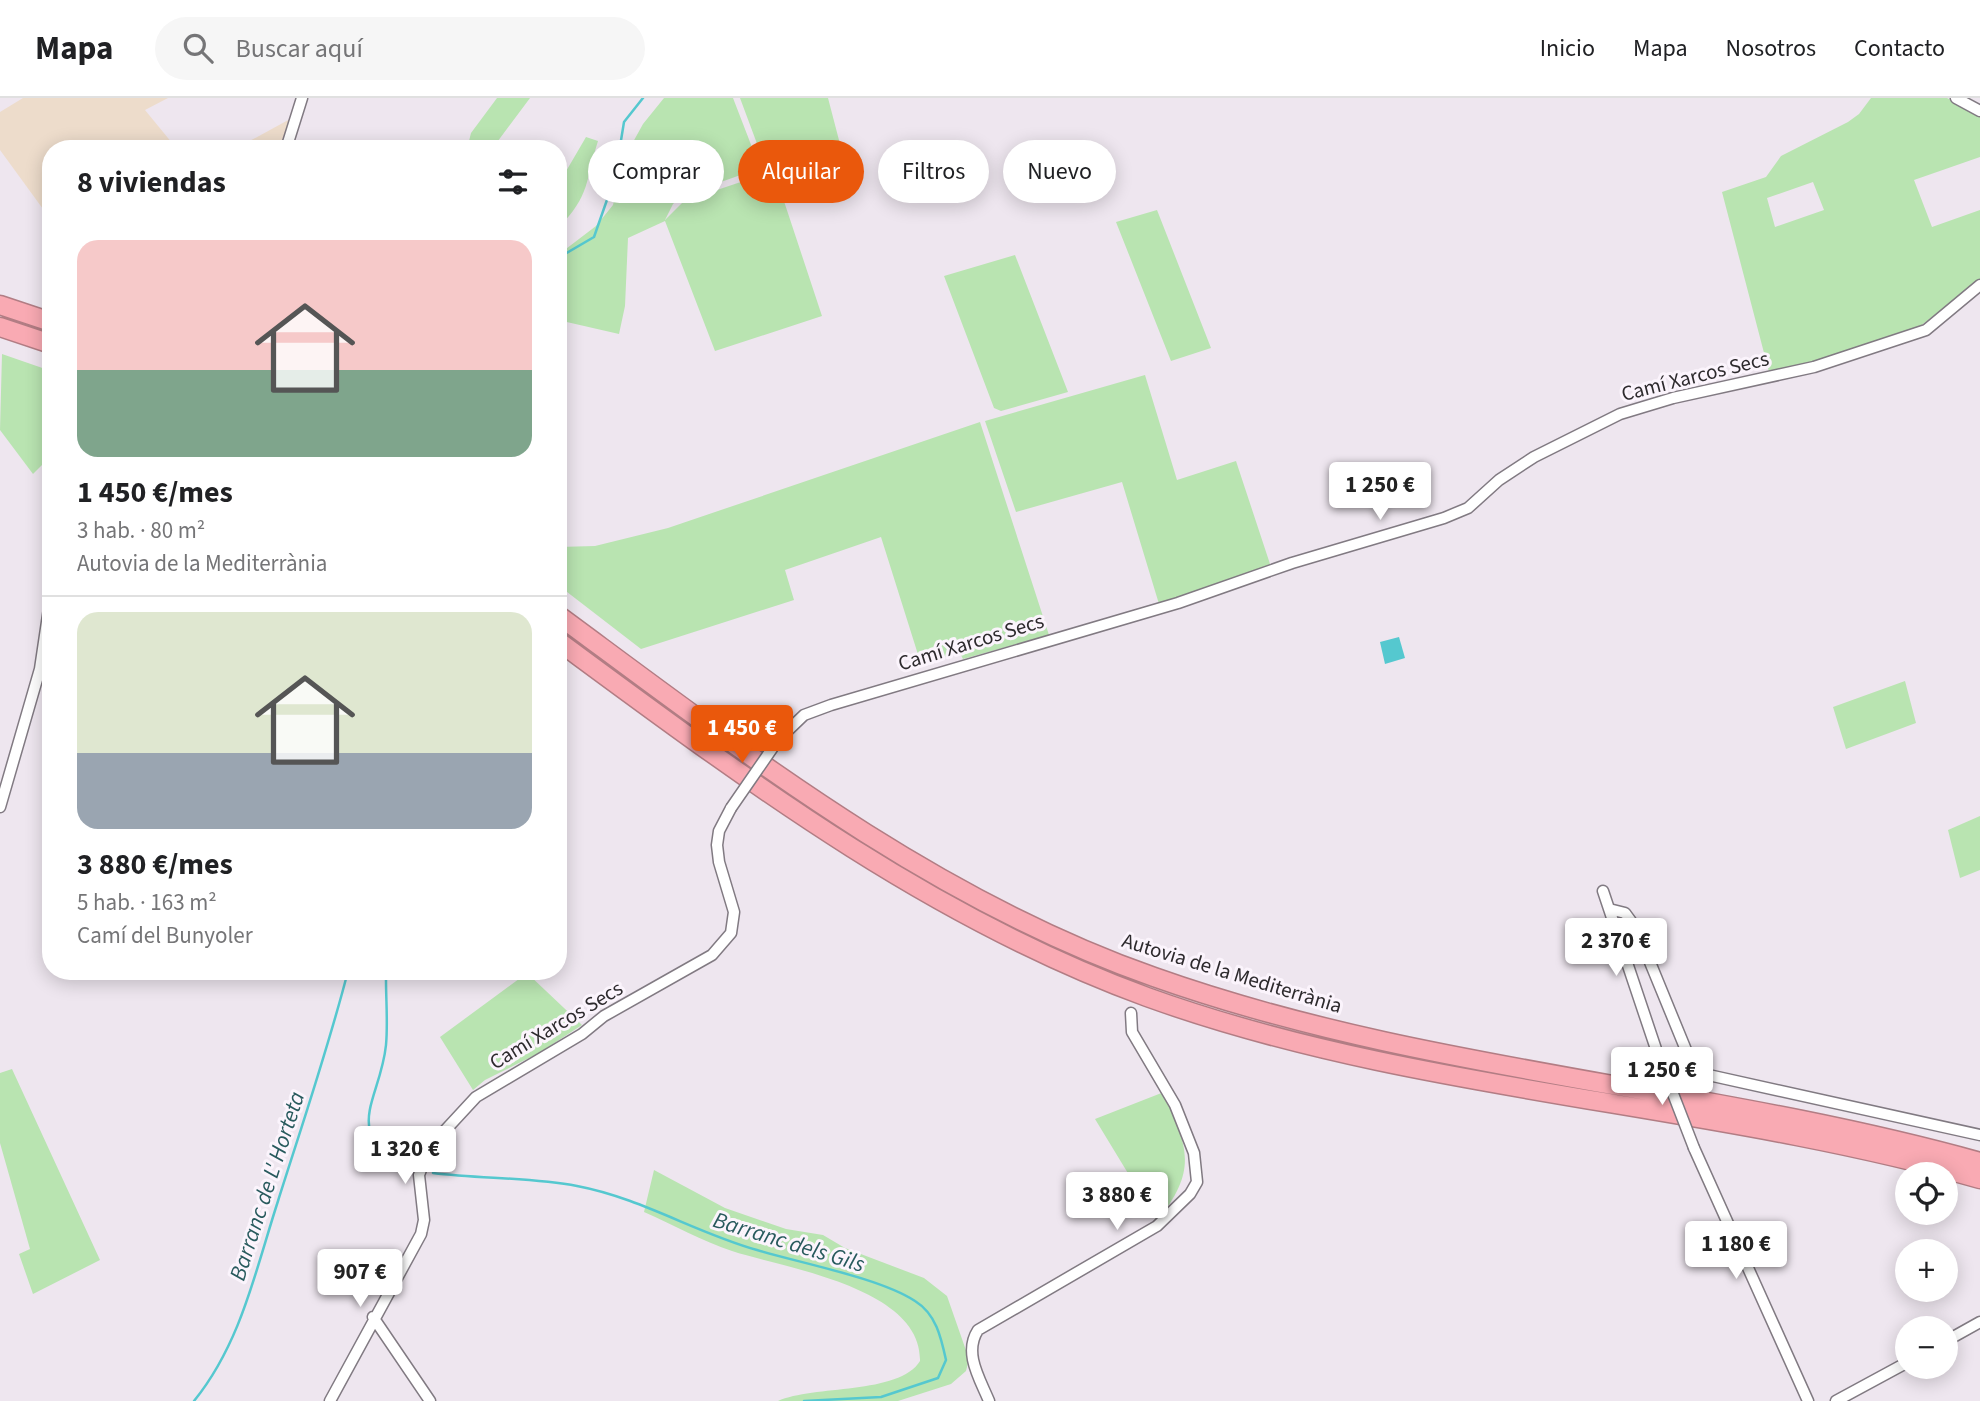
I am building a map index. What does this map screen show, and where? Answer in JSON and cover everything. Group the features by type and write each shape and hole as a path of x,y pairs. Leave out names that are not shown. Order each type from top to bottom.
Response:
{"highway":[{"path":"0,306 42,319"},
{"path":"0,327 42,341"},
{"name":"Autovia de la Mediterrània","path":"567,622 753,759 840,818 945,881 1049,935 1154,977 1286,1017 1442,1054 1799,1120 1980,1162"},
{"name":"Autovia de la Mediterrània","path":"567,648 741,776 835,839 928,896 1044,956 1148,997 1283,1039 1443,1075 1778,1133 1980,1179"}],"street":[{"path":"289,140 302,98"},
{"path":"1956,98 1980,111"},
{"name":"Camí Xarcos Secs","path":"330,1401 373,1317 421,1234 424,1220 419,1175 425,1159 439,1137 476,1097 582,1034 604,1016 712,955 731,933 734,912 719,862 719,831 731,808 778,740 804,715 1178,603 1292,564 1456,514 1534,457 1620,414 1673,397 1814,367 1926,330 1980,285"},
{"path":"0,807 42,656"},
{"path":"1603,891 1658,1055 1695,1149 1808,1401"},
{"path":"1609,909 1625,913 1636,928 1686,1050 1704,1074 1980,1135"},
{"path":"989,1401 972,1357 974,1336 978,1330 1157,1226 1190,1194 1197,1182 1194,1153 1179,1114 1161,1076 1132,1032 1131,1013"},
{"path":"373,1317 430,1401"},
{"path":"1958,1334 1980,1322"},
{"path":"1836,1401 1895,1369"}],"shaded area":[{"path":"23,98 168,98 145,110 170,140 42,140 42,208 0,150 0,112"},
{"path":"290,119 282,140 252,140"}],"green space":[{"path":"497,98 530,98 499,140 469,140 471,133"},
{"path":"664,98 733,98 749,140 738,140 738,176 724,181 724,140 634,140"},
{"path":"740,98 828,98 839,140 756,140"},
{"path":"1871,98 1947,98 1980,115 1980,157 1914,180 1932,227 1980,210 1980,280 1915,330 1813,362 1769,372 1722,192 1766,177 1781,156 1859,114","holes":["1813,182 1824,210 1775,227 1767,198"]},
{"path":"586,137 595,140 588,140 588,179 582,197 567,218 567,170"},
{"path":"738,183 738,203 785,203 822,316 715,351 665,221 628,238 625,306 619,334 567,322 567,248 596,226 613,205 674,203 665,220 682,203 724,203 724,188"},
{"path":"1157,210 1211,348 1171,361 1116,222"},
{"path":"1015,255 1068,392 1001,411 994,408 944,276"},
{"path":"2,354 42,368 42,465 33,474 0,430"},
{"path":"1145,375 1177,480 1236,461 1271,567 1159,604 1122,482 1016,512 985,421"},
{"path":"980,422 1049,635 963,659 960,653 921,664 881,537 785,570 794,600 641,649 567,592 567,547 595,546 668,528"},
{"path":"1905,681 1916,723 1846,749 1833,707"},
{"path":"1980,816 1980,870 1960,878 1948,830"},
{"path":"517,980 534,980 582,1025 539,1053 485,1080 473,1090 440,1037"},
{"path":"12,1069 100,1260 33,1294 19,1254 30,1249 0,1143 0,1073"},
{"path":"1164,1092 1179,1128 1185,1158 1179,1187 1157,1221 1095,1119"},
{"path":"654,1170 725,1208 786,1229 823,1235 845,1248 924,1278 947,1296 969,1359 966,1371 951,1384 898,1401 778,1401 793,1396 875,1384 909,1372 920,1361 915,1336 899,1315 875,1298 814,1274 721,1247 644,1212"}],"water":[{"path":"1399,637 1405,658 1385,664 1380,642"}],"waterway":[{"path":"567,253 594,237 615,177 624,122 643,98"},
{"name":"Barranc de L' Horteta","path":"194,1401 224,1355 245,1306 345,980"},
{"name":"Barranc dels Gils","path":"386,980 386,1045 369,1115 370,1129 376,1143 389,1156 412,1170"},
{"name":"Barranc dels Gils","path":"433,1173 541,1181 601,1191 734,1243 882,1285 915,1301 933,1319 946,1360 938,1378 881,1397 804,1401"}]}
